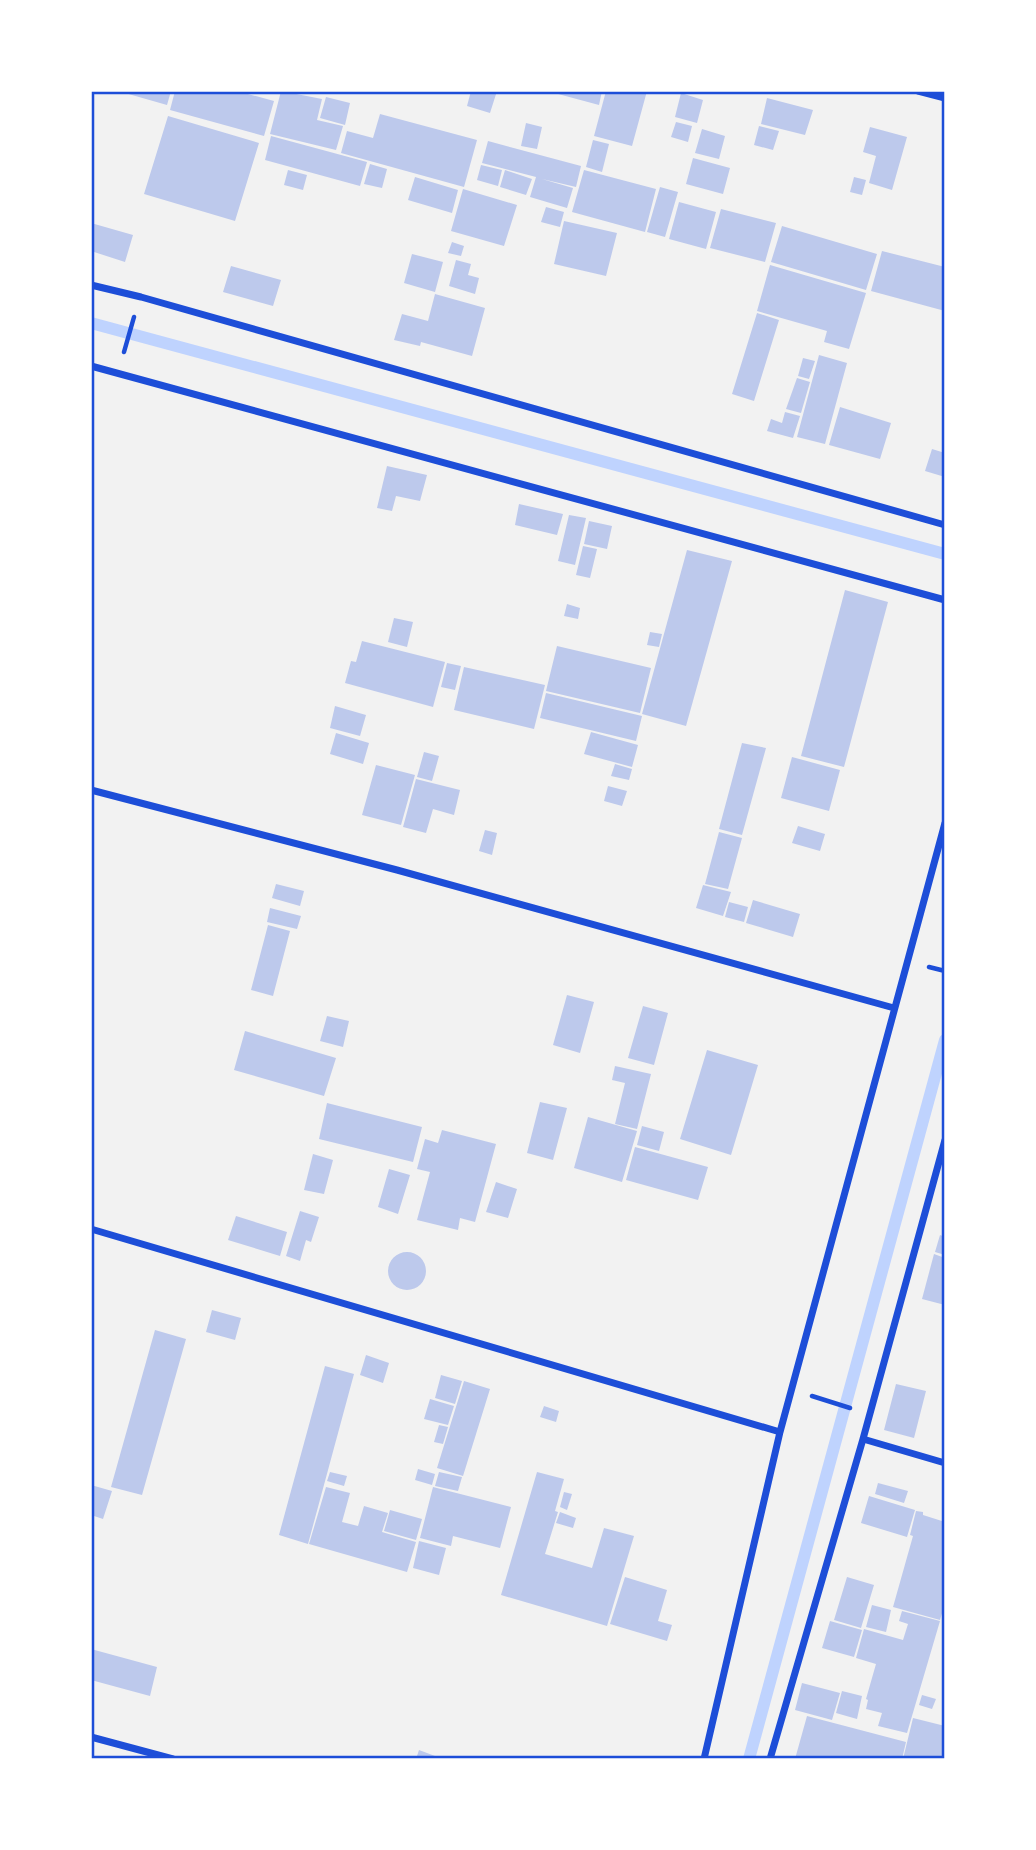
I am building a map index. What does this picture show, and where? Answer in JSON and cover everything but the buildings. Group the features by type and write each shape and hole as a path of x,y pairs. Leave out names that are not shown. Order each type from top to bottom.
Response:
{"street":[{"path":"918,91 945,98"},
{"path":"91,285 945,526"},
{"path":"91,366 945,600"},
{"path":"91,790 397,870 894,1008"},
{"path":"704,1759 780,1432 945,823"},
{"path":"769,1759 863,1438 945,1140"},
{"path":"91,1229 780,1432"},
{"path":"863,1438 945,1463"},
{"path":"91,1737 173,1759"}],"path":[{"path":"124,351 135,314"}],"waterway":[{"path":"91,323 945,554"},
{"path":"749,1759 945,1040"}]}
